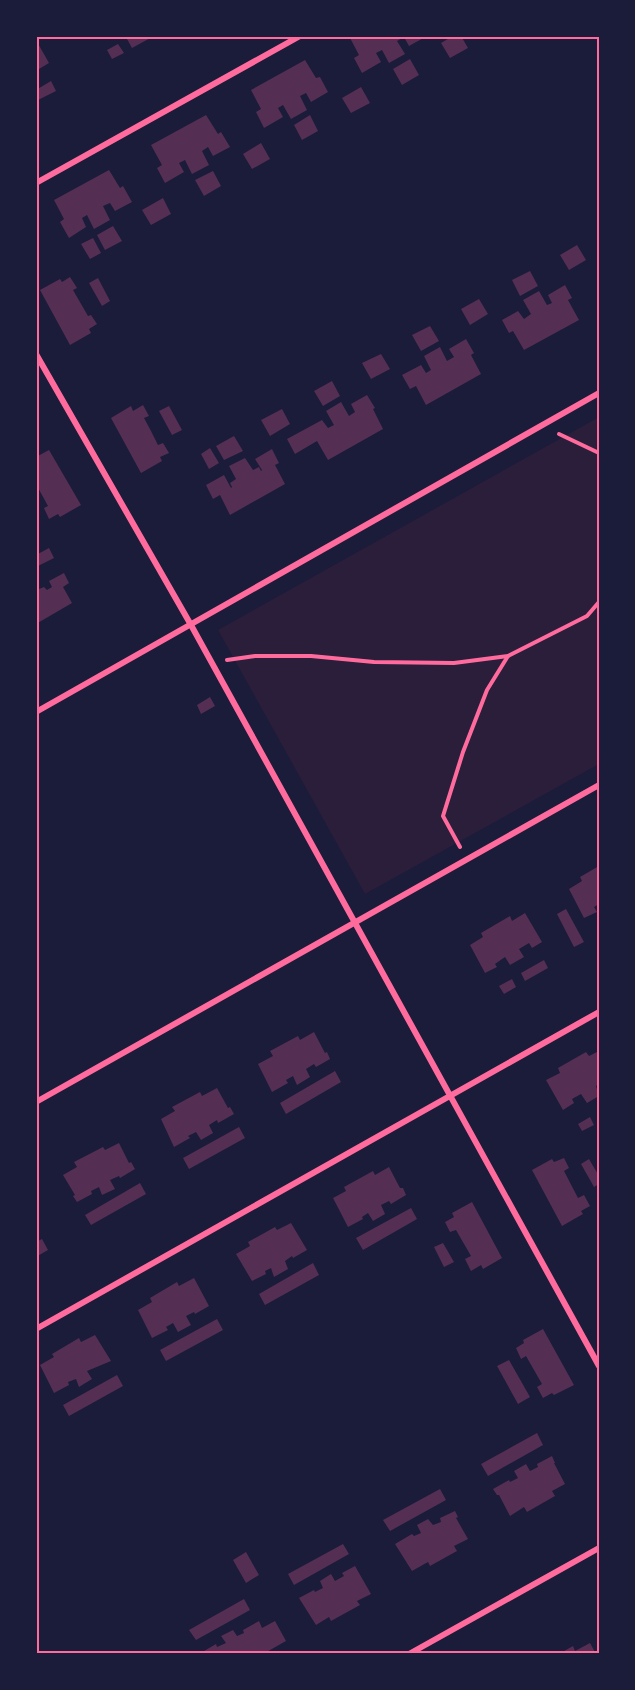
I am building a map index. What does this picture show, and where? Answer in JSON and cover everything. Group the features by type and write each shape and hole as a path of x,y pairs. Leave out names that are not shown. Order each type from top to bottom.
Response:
{"street":[{"path":"36,183 300,36"},
{"path":"36,354 191,625 599,1366"},
{"path":"36,712 599,393"},
{"path":"36,1102 599,785"},
{"path":"36,1329 599,1012"},
{"path":"409,1654 599,1548"}],"path":[{"path":"541,425 599,453"},
{"path":"212,663 255,656 311,656 374,662 454,663 508,656 586,616 599,602"},
{"path":"467,859 443,816 463,752 483,701 508,656"}],"shaded area":[{"path":"599,417 599,764 365,894 218,630"}],"building":[{"path":"133,36 154,36 132,48 127,39"},
{"path":"349,36 427,36 409,46 404,37 397,41 405,54 389,63 382,50 376,53 381,62 362,73 354,58 359,55"},
{"path":"453,36 461,36 468,48 450,58 441,43"},
{"path":"36,40 49,63 39,69 36,65"},
{"path":"118,44 124,53 112,59 107,50"},
{"path":"410,59 419,75 402,85 393,69"},
{"path":"305,60 316,78 320,77 328,92 311,102 306,93 300,96 307,110 291,119 283,105 278,108 283,117 264,128 256,112 261,109 251,90"},
{"path":"51,81 56,91 36,101 36,90"},
{"path":"361,87 370,103 351,113 342,98"},
{"path":"206,115 230,147 213,156 208,147 202,151 209,165 192,174 185,160 179,163 184,172 165,183 157,168 162,165 151,145"},
{"path":"310,115 318,131 302,140 294,125"},
{"path":"261,143 270,159 252,169 243,154"},
{"path":"109,170 120,188 123,186 132,202 115,211 110,203 103,206 110,220 94,229 87,215 82,218 86,227 69,238 60,222 64,219 54,200"},
{"path":"213,171 221,186 204,196 195,180"},
{"path":"163,198 171,214 151,225 142,210"},
{"path":"113,226 122,241 105,250 97,235"},
{"path":"93,238 101,253 90,259 81,244"},
{"path":"577,245 586,260 569,270 560,255"},
{"path":"530,271 538,286 520,296 512,280"},
{"path":"70,277 77,288 73,290 88,316 91,315 97,324 89,329 91,333 70,345 40,290 60,279 62,282"},
{"path":"98,278 110,301 102,306 89,283"},
{"path":"565,285 572,298 568,300 579,320 524,350 513,331 509,333 502,320 518,311 524,319 531,314 523,300 539,291 547,305 552,303 548,295"},
{"path":"479,299 488,314 470,325 461,309"},
{"path":"430,326 439,341 421,351 412,335"},
{"path":"466,339 474,353 471,355 481,374 426,405 416,386 410,389 402,375 421,365 426,373 431,370 424,356 440,347 447,361 454,357 449,349"},
{"path":"381,354 390,369 371,379 362,363"},
{"path":"332,381 340,396 323,406 314,391"},
{"path":"367,395 383,429 328,460 317,441 295,454 287,439 322,420 328,428 334,425 326,411 341,402 349,416 355,412 351,404"},
{"path":"143,405 149,416 144,418 158,445 163,443 169,453 160,457 162,461 141,473 111,418 131,406 133,411"},
{"path":"169,406 182,430 172,435 159,411"},
{"path":"282,409 290,424 270,436 261,420"},
{"path":"234,436 243,451 224,460 216,446"},
{"path":"210,448 219,463 209,469 201,454"},
{"path":"272,449 279,463 275,465 285,484 230,515 220,495 213,499 206,485 224,475 231,488 230,483 236,479 229,466 245,458 253,470 259,467 261,471 262,470 255,459"},
{"path":"49,450 81,505 60,517 58,514 49,519 44,508 48,506 36,484 36,457"},
{"path":"49,548 54,558 36,567 36,555"},
{"path":"64,573 69,583 63,587 72,603 36,624 36,583 39,589 44,587 47,590 52,587 49,581"},
{"path":"210,697 215,706 201,714 197,705"},
{"path":"599,866 599,904 594,907 597,912 584,918 569,889 582,881 580,877"},
{"path":"566,909 584,942 574,947 557,914"},
{"path":"525,913 542,942 532,948 529,943 519,949 524,957 510,965 505,957 495,964 497,967 485,973 470,945 483,937 481,933 510,916 512,921"},
{"path":"544,960 548,968 525,981 521,973"},
{"path":"512,979 516,987 504,994 499,986"},
{"path":"314,1032 330,1059 316,1067 314,1064 306,1069 310,1077 297,1085 293,1076 286,1080 288,1083 272,1092 258,1064 273,1056 270,1051 298,1036 300,1040"},
{"path":"599,1051 599,1084 596,1086 599,1096 587,1103 581,1094 572,1099 574,1103 563,1110 546,1080 560,1073 558,1068 586,1052 589,1056"},
{"path":"335,1071 341,1082 286,1114 280,1103"},
{"path":"217,1088 234,1114 209,1125 213,1133 201,1140 196,1132 174,1147 161,1119 175,1111 172,1107 200,1092 202,1096"},
{"path":"590,1117 594,1125 582,1131 578,1124"},
{"path":"239,1127 245,1138 189,1169 183,1158"},
{"path":"119,1143 129,1163 131,1162 135,1169 120,1178 119,1176 110,1180 115,1189 102,1195 99,1187 91,1191 92,1194 77,1202 63,1175 77,1167 74,1162 103,1147 105,1150"},
{"path":"564,1158 569,1168 564,1171 578,1198 584,1195 590,1206 581,1211 583,1214 562,1226 532,1170 552,1159 554,1162"},
{"path":"589,1159 599,1176 599,1184 594,1187 581,1164"},
{"path":"389,1167 406,1195 391,1204 389,1201 381,1205 385,1214 373,1221 368,1213 362,1217 363,1219 348,1227 333,1198 346,1191 344,1187 373,1171 375,1175"},
{"path":"140,1183 146,1194 91,1225 85,1215"},
{"path":"472,1202 502,1258 483,1269 481,1265 471,1271 465,1259 471,1256 456,1230 450,1232 445,1222 454,1217 452,1213"},
{"path":"411,1208 417,1219 363,1250 356,1238"},
{"path":"291,1223 307,1250 285,1261 288,1269 274,1277 271,1268 265,1271 266,1274 252,1281 236,1254 250,1246 248,1242 275,1227 277,1230"},
{"path":"42,1239 48,1250 36,1257 36,1242"},
{"path":"443,1243 454,1262 444,1267 434,1247"},
{"path":"313,1263 319,1275 265,1305 259,1294"},
{"path":"194,1278 209,1306 186,1316 191,1325 178,1332 173,1323 166,1327 168,1330 152,1338 138,1310 152,1302 150,1298 177,1282 179,1286"},
{"path":"217,1319 223,1330 166,1361 160,1350"},
{"path":"543,1329 574,1385 543,1398 537,1387 542,1384 526,1356 521,1359 516,1348 524,1343 523,1340"},
{"path":"95,1335 111,1361 87,1371 92,1379 79,1387 76,1379 54,1393 40,1365 54,1357 52,1354 79,1338 81,1342"},
{"path":"509,1360 530,1397 518,1404 497,1366"},
{"path":"117,1375 123,1386 69,1416 63,1405"},
{"path":"537,1433 543,1445 488,1476 481,1464"},
{"path":"552,1456 565,1484 552,1491 555,1496 527,1512 524,1507 510,1516 499,1495 493,1489 518,1478 514,1471 526,1464 530,1471 538,1467 537,1464"},
{"path":"440,1489 446,1500 390,1531 383,1520"},
{"path":"455,1511 458,1517 456,1518 468,1539 454,1546 457,1551 430,1566 428,1562 412,1571 395,1544 412,1534 414,1536 421,1533 417,1525 428,1519 433,1525 441,1522 440,1518"},
{"path":"343,1544 349,1554 294,1585 288,1574"},
{"path":"246,1552 259,1575 246,1583 233,1560"},
{"path":"355,1566 371,1594 357,1601 360,1605 331,1621 329,1617 316,1625 299,1598 323,1588 320,1581 331,1574 335,1581 344,1576 342,1573"},
{"path":"244,1599 250,1610 196,1640 189,1630"},
{"path":"259,1621 262,1628 275,1621 286,1641 263,1654 199,1654 216,1644 217,1647 226,1643 221,1636 233,1630 237,1636"},
{"path":"590,1643 596,1654 559,1654 573,1646 575,1651"}]}
